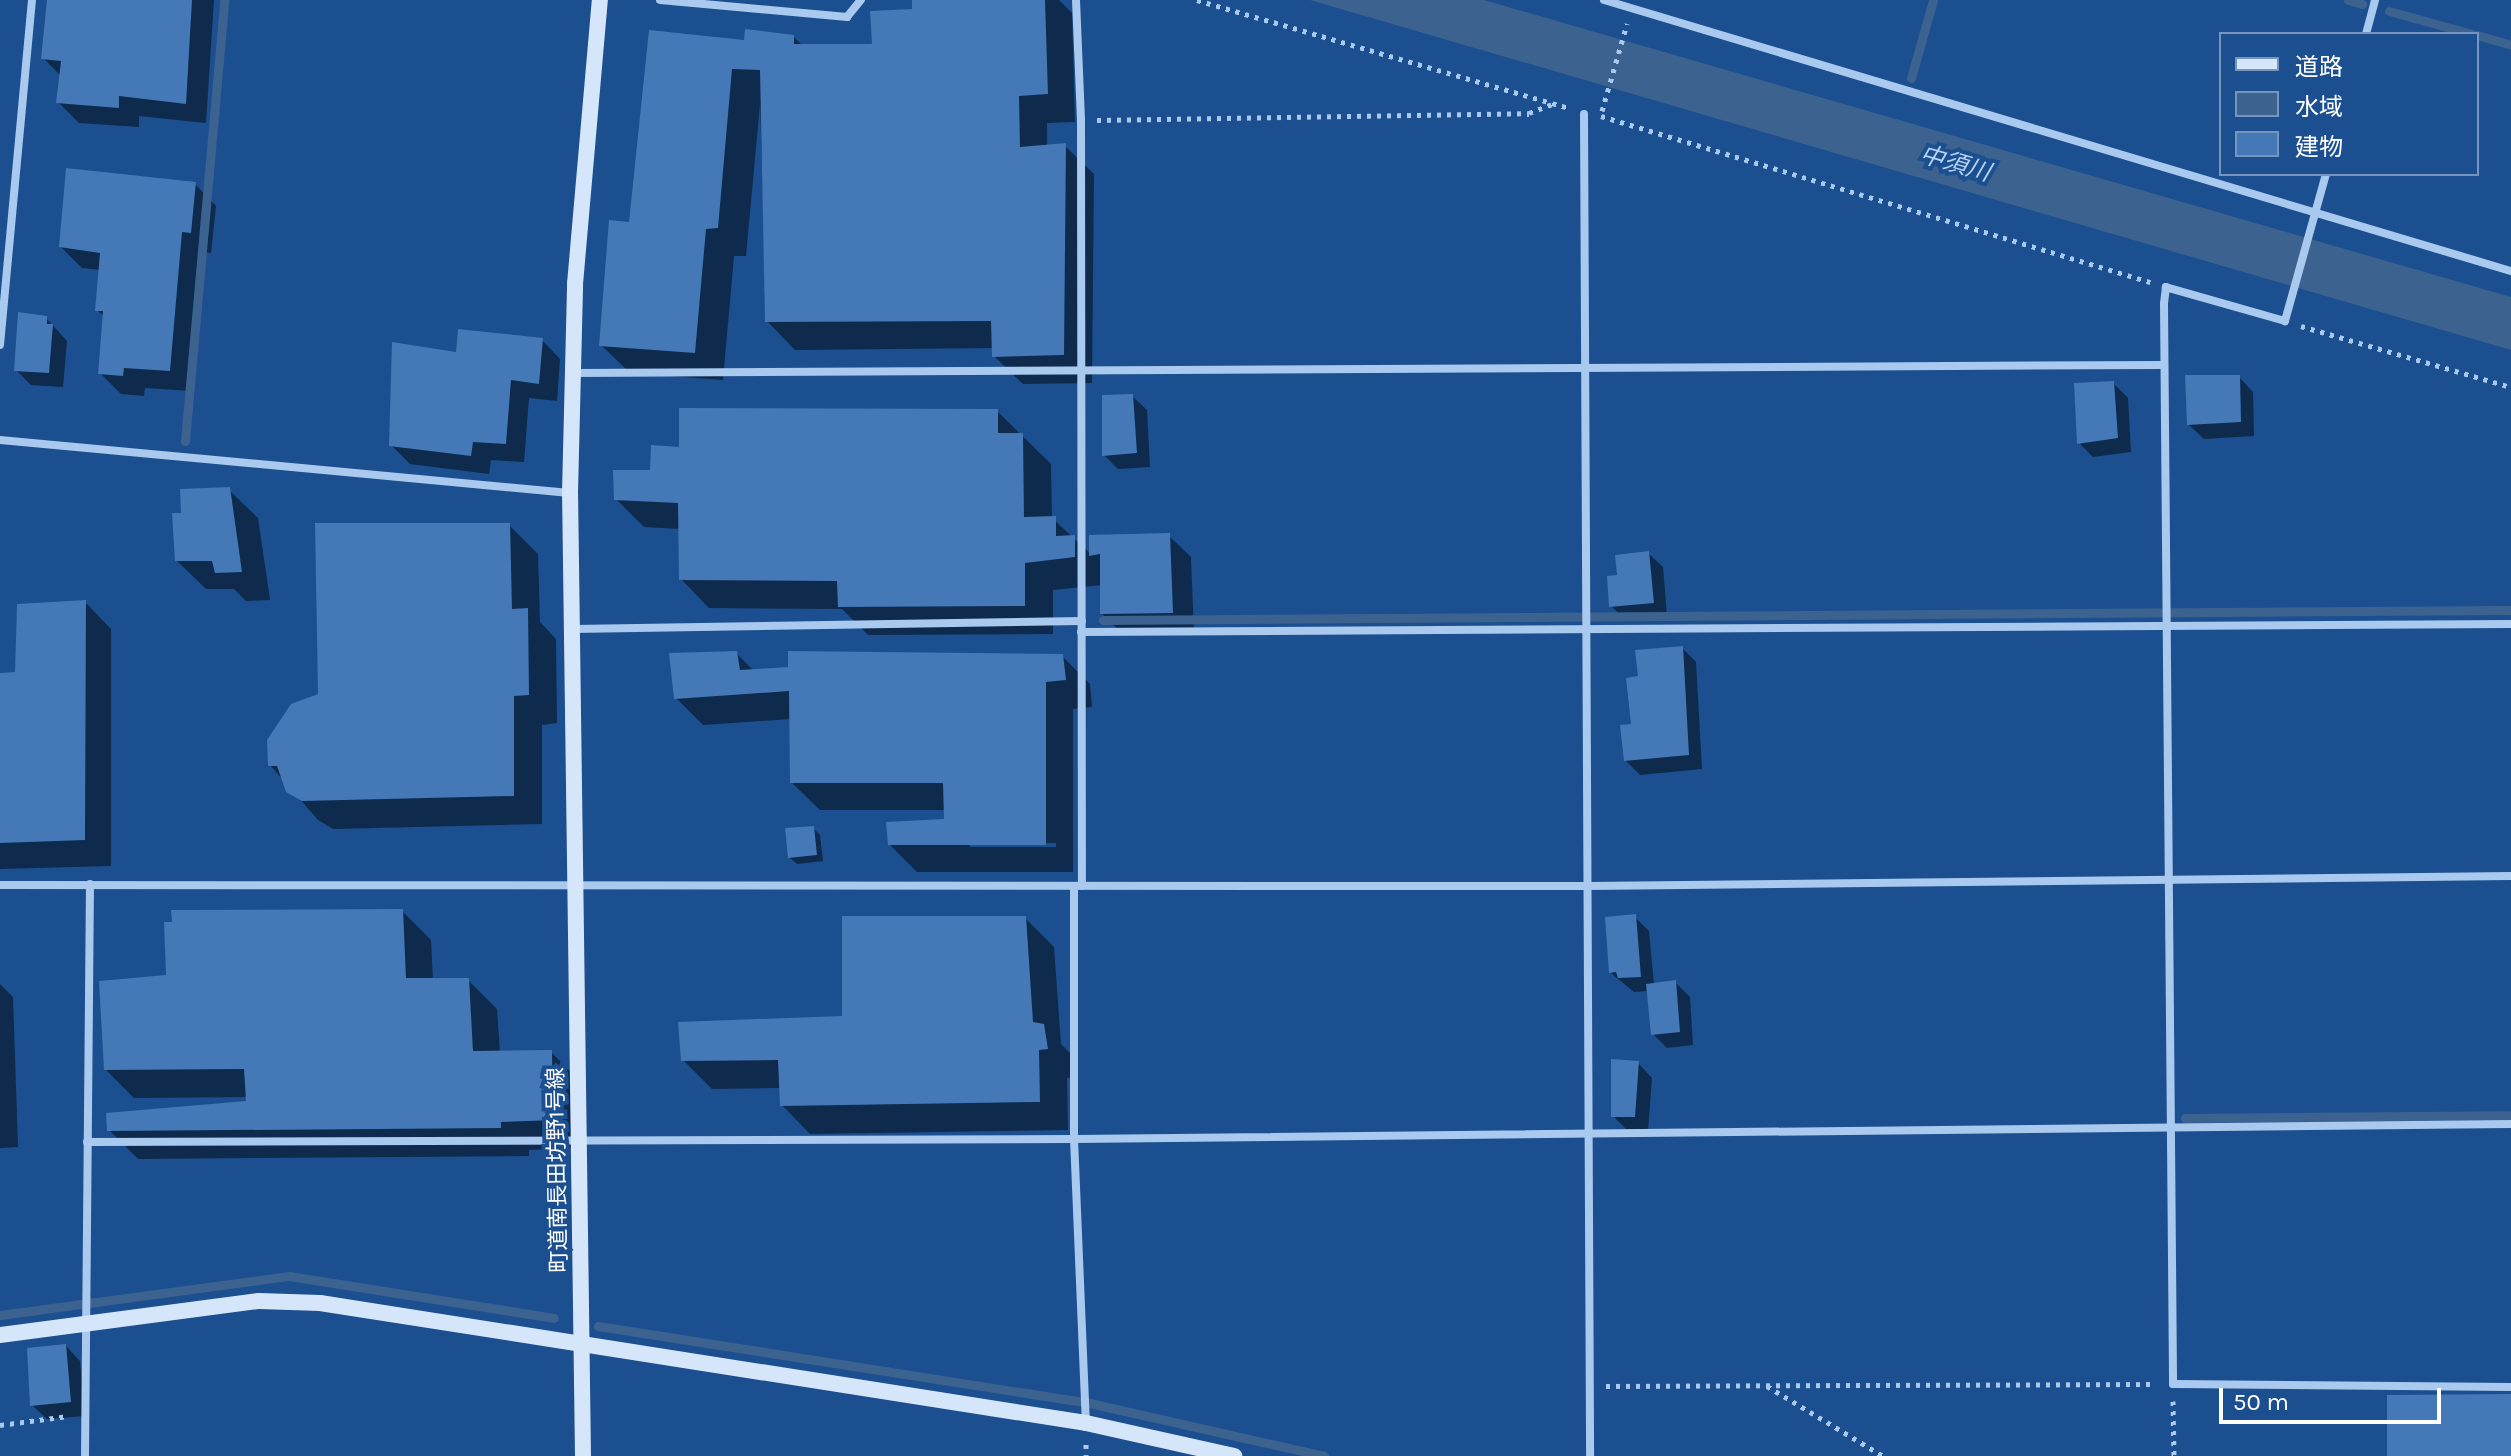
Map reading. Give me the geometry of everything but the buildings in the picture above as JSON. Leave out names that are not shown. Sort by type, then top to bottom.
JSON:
[{"type":"street","points":[[0,345],[32,0]]},
{"type":"street","name":"町道南長田坊野1号線","points":[[583,1456],[570,493],[575,284],[600,0]]},
{"type":"street","points":[[660,0],[847,17],[861,0]]},
{"type":"street","points":[[1076,0],[1081,120],[1082,621],[1074,1139],[1086,1423]]},
{"type":"street","points":[[1604,0],[1632,4],[2511,271]]},
{"type":"street","points":[[2367,32],[2375,0]]},
{"type":"street","points":[[1584,114],[1589,629],[1590,1456]]},
{"type":"street","points":[[2325,176],[2285,321],[2166,287],[2164,365],[2173,1384],[2511,1387]]},
{"type":"street","points":[[574,373],[2164,365]]},
{"type":"street","points":[[0,440],[570,493]]},
{"type":"street","points":[[573,629],[1082,621]]},
{"type":"street","points":[[1081,632],[2511,624]]},
{"type":"street","points":[[0,885],[1588,886],[2511,876]]},
{"type":"street","points":[[85,1456],[90,884]]},
{"type":"street","points":[[87,1142],[1074,1139],[2511,1124]]},
{"type":"street","points":[[0,1335],[84,1321],[259,1301],[320,1303],[1086,1423],[1234,1456]]},
{"type":"path","points":[[1197,0],[1584,114],[1601,116],[2166,287]]},
{"type":"path","points":[[1601,116],[1626,29]]},
{"type":"path","points":[[1081,120],[1529,113],[1554,104]]},
{"type":"path","points":[[2285,321],[2511,387]]},
{"type":"path","points":[[1591,1386],[2173,1384],[2174,1456]]},
{"type":"path","points":[[1766,1385],[1883,1456]]},
{"type":"path","points":[[0,1425],[85,1414]]},
{"type":"water","name":"中須川","points":[[1310,0],[1484,0],[2511,297],[2511,350]]},
{"type":"waterway","points":[[185,441],[224,0]]},
{"type":"waterway","points":[[1911,78],[1933,0]]},
{"type":"waterway","points":[[2348,0],[2362,4]]},
{"type":"waterway","points":[[2389,11],[2465,32]]},
{"type":"waterway","points":[[2479,36],[2511,45]]},
{"type":"waterway","points":[[1103,620],[2511,610]]},
{"type":"waterway","points":[[2185,1118],[2511,1115]]},
{"type":"waterway","points":[[0,1315],[289,1276],[554,1318]]},
{"type":"waterway","points":[[598,1326],[1085,1402],[1324,1456]]}]
